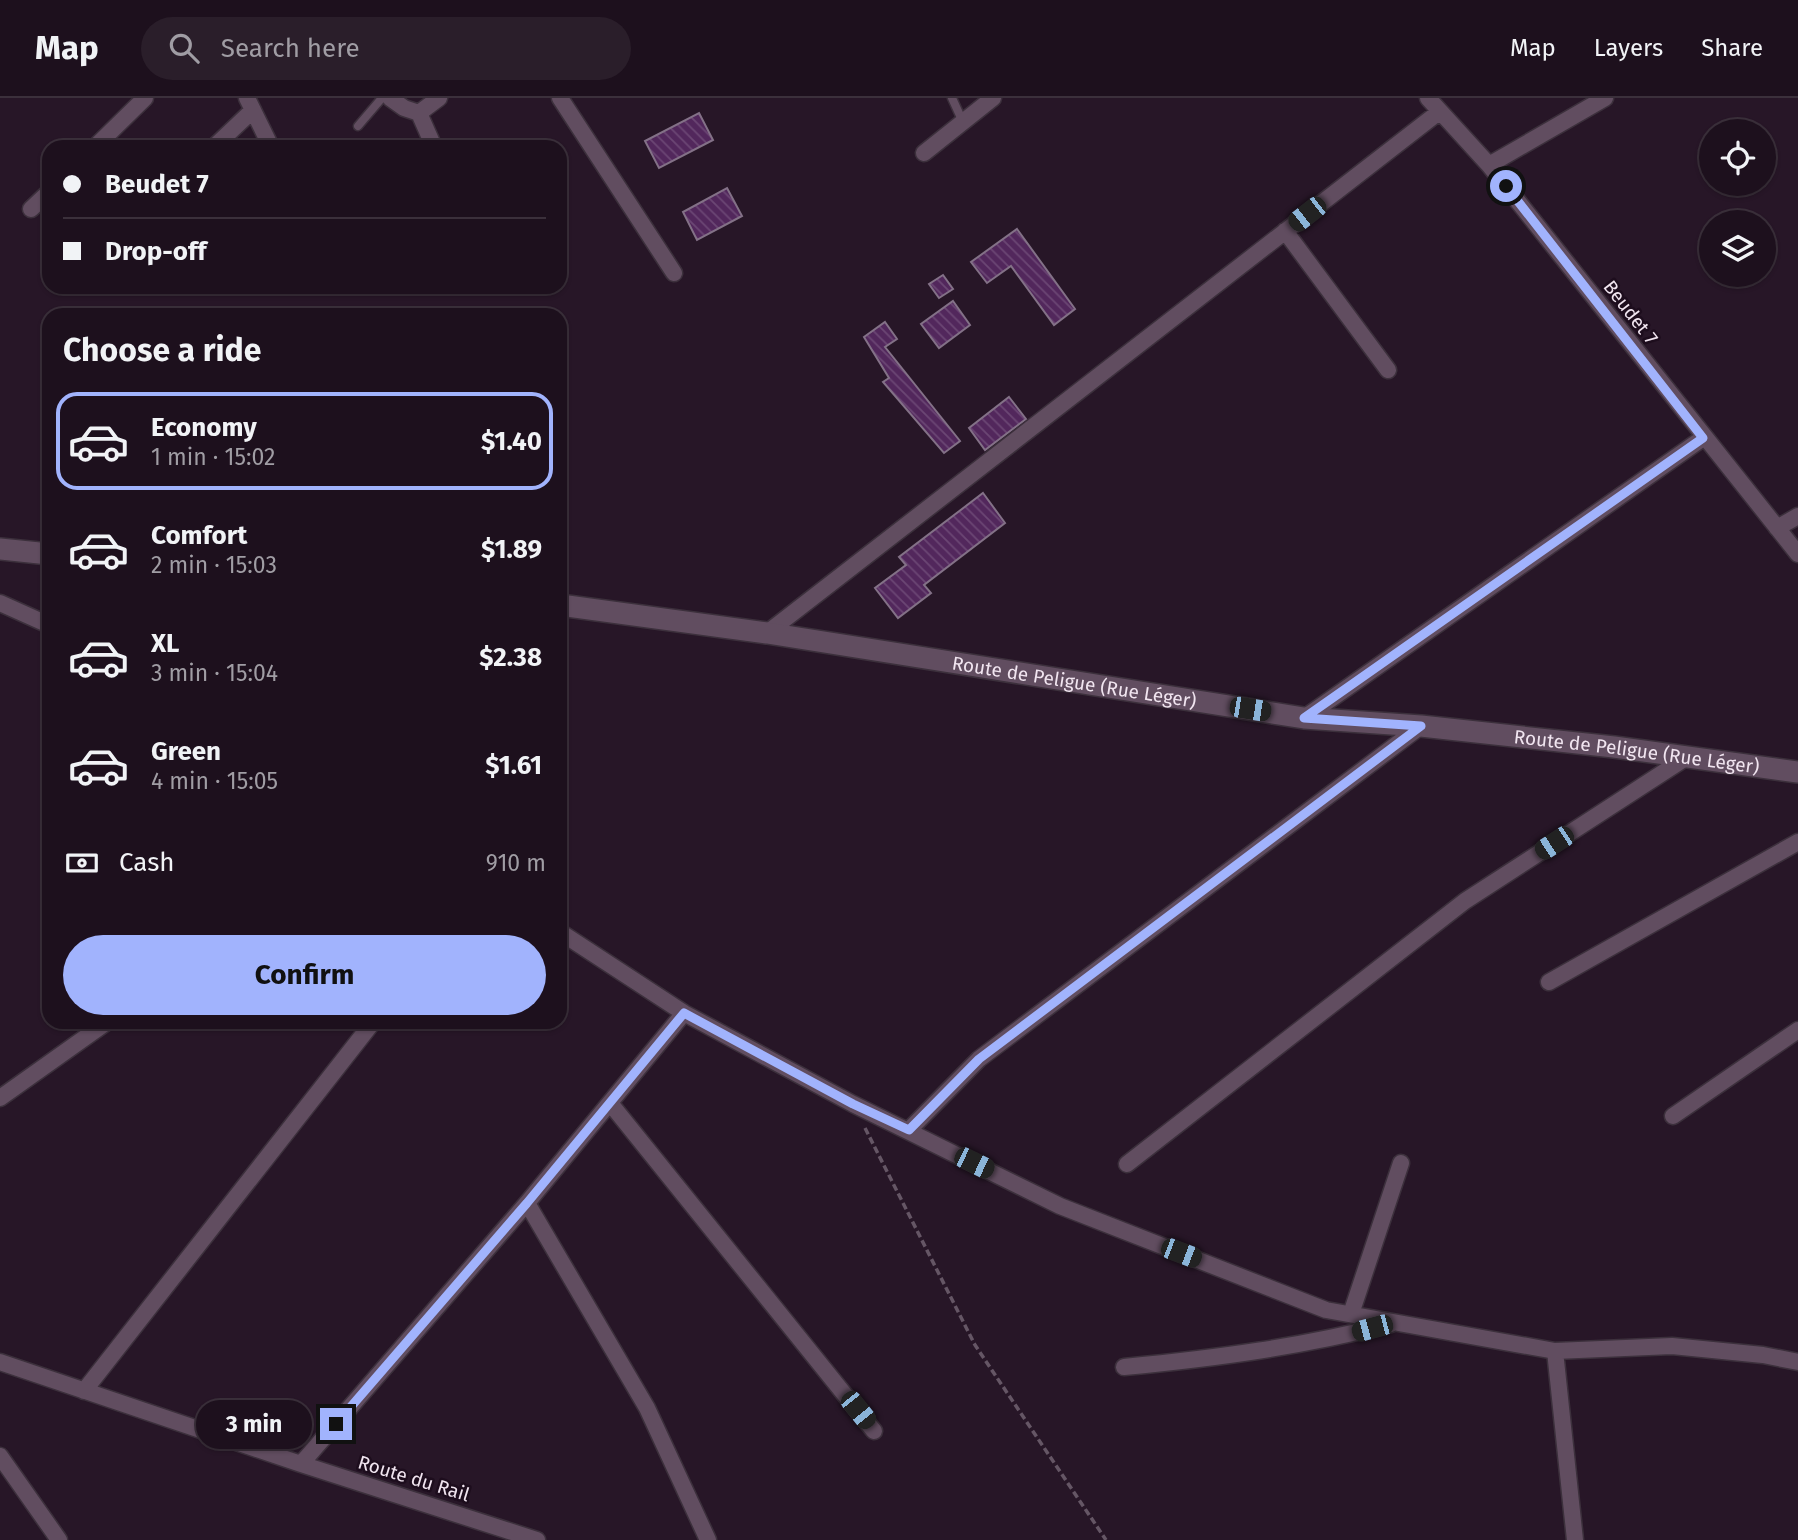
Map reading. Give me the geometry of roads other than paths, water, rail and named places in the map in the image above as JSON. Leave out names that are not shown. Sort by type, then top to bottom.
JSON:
[{"type":"street","points":[[102,140],[145,98]]},
{"type":"street","points":[[390,98],[404,108],[419,113],[431,140]]},
{"type":"street","points":[[419,113],[439,98]]},
{"type":"street","points":[[560,98],[674,273]]},
{"type":"street","points":[[924,153],[993,98]]},
{"type":"street","name":"Beudet 7","points":[[1428,98],[1489,166],[1798,554]]},
{"type":"street","points":[[1489,166],[1605,98]]},
{"type":"street","points":[[220,140],[250,104],[268,140]]},
{"type":"street","points":[[766,633],[1439,112]]},
{"type":"street","points":[[32,209],[42,199]]},
{"type":"street","points":[[1285,231],[1388,370]]},
{"type":"street","points":[[1304,718],[1703,438]]},
{"type":"street","points":[[1777,528],[1798,516]]},
{"type":"street","points":[[0,549],[42,553]]},
{"type":"street","points":[[0,603],[42,622]]},
{"type":"street","name":"Route de Peligue (Rue Léger)","points":[[567,606],[766,633],[1304,718],[1421,726],[1798,772]]},
{"type":"street","points":[[909,1130],[979,1059],[1421,726]]},
{"type":"street","points":[[1128,1164],[1465,901],[1687,757]]},
{"type":"street","points":[[1549,982],[1798,842]]},
{"type":"street","points":[[567,937],[684,1013],[853,1104],[1060,1206],[1325,1310],[1555,1352],[1672,1346],[1763,1355],[1798,1363]]},
{"type":"street","points":[[301,1464],[527,1203],[684,1013]]},
{"type":"street","points":[[0,1098],[97,1029]]},
{"type":"street","points":[[84,1391],[368,1029]]},
{"type":"street","points":[[1673,1116],[1798,1030]]},
{"type":"street","points":[[610,1103],[874,1431]]},
{"type":"street","points":[[1351,1314],[1401,1163]]},
{"type":"street","points":[[527,1203],[647,1408],[708,1540]]},
{"type":"street","points":[[1124,1367],[1247,1355],[1318,1342],[1398,1322]]},
{"type":"street","points":[[1555,1352],[1575,1540]]},
{"type":"street","name":"Route du Rail","points":[[0,1362],[301,1464],[537,1540]]},
{"type":"street","points":[[3,1467],[59,1540]]},
{"type":"lane","points":[[358,126],[383,98]]},
{"type":"lane","points":[[952,98],[963,122]]}]
